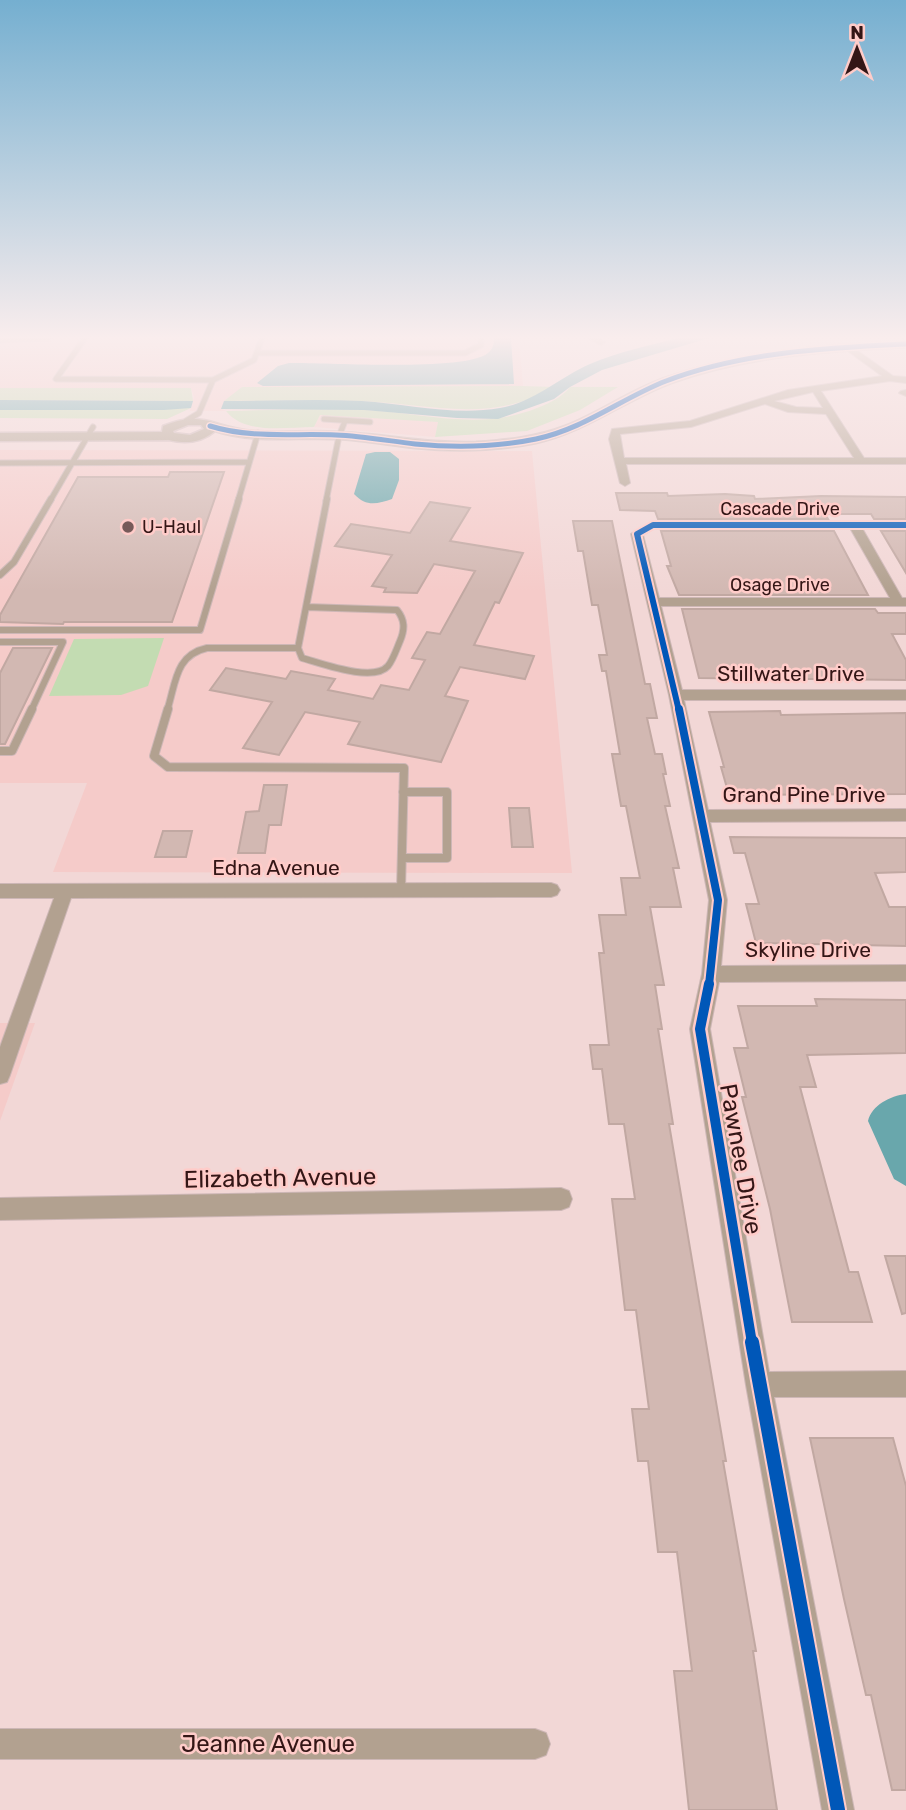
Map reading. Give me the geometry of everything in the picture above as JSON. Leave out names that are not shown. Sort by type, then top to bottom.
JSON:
[{"type":"street","points":[[0,437],[169,431],[184,422]]},
{"type":"street","points":[[195,422],[257,436],[339,436],[440,446],[490,445],[538,439],[584,422]]},
{"type":"street","points":[[625,483],[614,439],[616,431],[696,422]]},
{"type":"street","points":[[836,422],[861,461]]},
{"type":"street","points":[[169,431],[183,439],[204,424]]},
{"type":"street","points":[[0,427],[90,432]]},
{"type":"street","points":[[620,461],[906,461]]},
{"type":"street","name":"Cascade Drive","points":[[653,525],[906,525]]},
{"type":"street","name":"Pawnee Drive","points":[[653,525],[638,534],[676,695],[718,900],[711,974],[699,1029],[759,1385],[838,1810]]},
{"type":"street","points":[[854,525],[902,602]]},
{"type":"street","name":"Osage Drive","points":[[653,602],[902,602]]},
{"type":"street","name":"Stillwater Drive","points":[[676,695],[906,695]]},
{"type":"street","name":"Grand Pine Drive","points":[[702,816],[906,815]]},
{"type":"street","name":"Edna Avenue","points":[[0,891],[551,890]]},
{"type":"street","points":[[0,1074],[65,891]]},
{"type":"street","name":"Skyline Drive","points":[[711,974],[906,973]]},
{"type":"street","name":"Elizabeth Avenue","points":[[0,1209],[561,1199]]},
{"type":"street","points":[[759,1385],[906,1384]]},
{"type":"street","name":"Jeanne Avenue","points":[[0,1744],[535,1744]]},
{"type":"lane","points":[[306,607],[397,610],[405,621],[405,629],[388,666],[378,672],[361,673],[302,658],[298,648],[339,436],[344,422]]},
{"type":"lane","points":[[0,575],[14,562],[90,432]]},
{"type":"lane","points":[[0,751],[12,751],[63,642],[0,642],[3,630],[200,630],[257,436]]},
{"type":"lane","points":[[0,463],[249,463]]},
{"type":"lane","points":[[298,648],[207,648],[192,652],[183,659],[153,756],[168,767],[404,768],[401,890]]},
{"type":"lane","points":[[402,858],[447,858],[447,792],[403,792]]},
{"type":"shaded area","points":[[316,422],[438,422],[435,437],[314,427]]},
{"type":"shaded area","points":[[0,450],[532,451],[572,873],[53,872],[87,783],[0,783]]},
{"type":"shaded area","points":[[0,1023],[35,1023],[0,1121]]},
{"type":"green space","points":[[241,422],[316,422],[314,427],[266,428]]},
{"type":"green space","points":[[438,422],[549,422],[527,431],[435,437]]},
{"type":"green space","points":[[164,638],[148,686],[121,695],[49,696],[74,639]]},
{"type":"water","points":[[390,452],[399,459],[399,480],[392,499],[372,503],[363,501],[354,494],[366,454]]},
{"type":"water","points":[[906,1094],[906,1186],[894,1179],[868,1121],[873,1110],[882,1102]]},
{"type":"building","name":"U-Haul","points":[[170,472],[224,472],[172,622],[0,622],[0,615],[78,477],[168,477]]},
{"type":"building","points":[[616,493],[667,493],[668,496],[725,494],[754,496],[755,499],[821,496],[906,497],[906,519],[874,519],[871,514],[825,514],[828,519],[658,519],[655,511],[620,510]]},
{"type":"building","points":[[430,502],[470,508],[450,541],[523,553],[499,603],[495,602],[474,645],[534,656],[525,679],[460,667],[445,696],[468,701],[441,762],[348,744],[360,722],[305,712],[279,755],[243,748],[272,702],[210,690],[226,668],[286,679],[291,671],[335,679],[328,690],[373,699],[381,685],[409,690],[425,660],[412,658],[427,632],[440,634],[475,571],[434,564],[417,593],[384,592],[386,588],[372,586],[392,555],[335,546],[351,524],[410,533]]},
{"type":"building","points":[[573,521],[612,521],[645,684],[650,684],[657,718],[647,718],[655,754],[662,754],[666,774],[663,774],[670,806],[665,806],[679,868],[673,868],[681,907],[650,907],[664,985],[655,985],[662,1029],[658,1029],[673,1124],[669,1124],[756,1651],[753,1651],[777,1810],[689,1810],[674,1671],[692,1671],[677,1552],[658,1552],[648,1461],[638,1461],[632,1409],[649,1409],[636,1310],[625,1310],[612,1199],[635,1199],[624,1124],[609,1124],[602,1069],[593,1069],[590,1045],[609,1045],[599,953],[604,953],[599,915],[626,915],[621,878],[640,878],[626,806],[621,806],[612,754],[620,754],[606,671],[602,671],[599,655],[607,655],[598,605],[592,605],[583,551],[578,551]]},
{"type":"building","points":[[661,531],[834,531],[868,595],[679,595],[667,566],[671,566]]},
{"type":"building","points":[[881,531],[906,531],[906,573]]},
{"type":"building","points":[[682,609],[875,609],[878,613],[906,613],[906,634],[892,634],[906,660],[906,680],[699,678]]},
{"type":"building","points":[[13,648],[52,648],[5,744],[0,744],[0,673]]},
{"type":"building","points":[[780,711],[781,715],[906,713],[906,794],[729,795],[709,712]]},
{"type":"building","points":[[264,785],[287,785],[281,825],[269,825],[265,853],[238,853],[246,812],[259,811]]},
{"type":"building","points":[[509,808],[529,808],[533,847],[512,847]]},
{"type":"building","points":[[163,831],[192,831],[186,857],[155,857]]},
{"type":"building","points":[[730,837],[906,838],[906,872],[875,873],[889,907],[906,907],[906,946],[756,943],[746,904],[759,904],[745,853],[734,853]]},
{"type":"building","points":[[815,999],[906,1000],[906,1053],[807,1055],[816,1087],[800,1087],[849,1272],[858,1272],[872,1322],[792,1322],[770,1209],[742,1097],[746,1097],[734,1048],[748,1048],[738,1006],[817,1006]]},
{"type":"building","points":[[885,1256],[906,1256],[906,1313],[902,1314]]},
{"type":"building","points":[[810,1438],[893,1438],[906,1486],[906,1790],[892,1790],[871,1695],[866,1695]]},
{"type":"cycle path","points":[[210,426],[255,435],[336,435],[428,445],[465,446],[536,439],[583,422]]},
{"type":"cycle path","points":[[838,1810],[759,1385],[700,1029],[711,974],[718,900],[676,695],[637,534],[653,525],[906,525]]},
{"type":"place","name":"U-Haul","points":[[128,527]]}]
